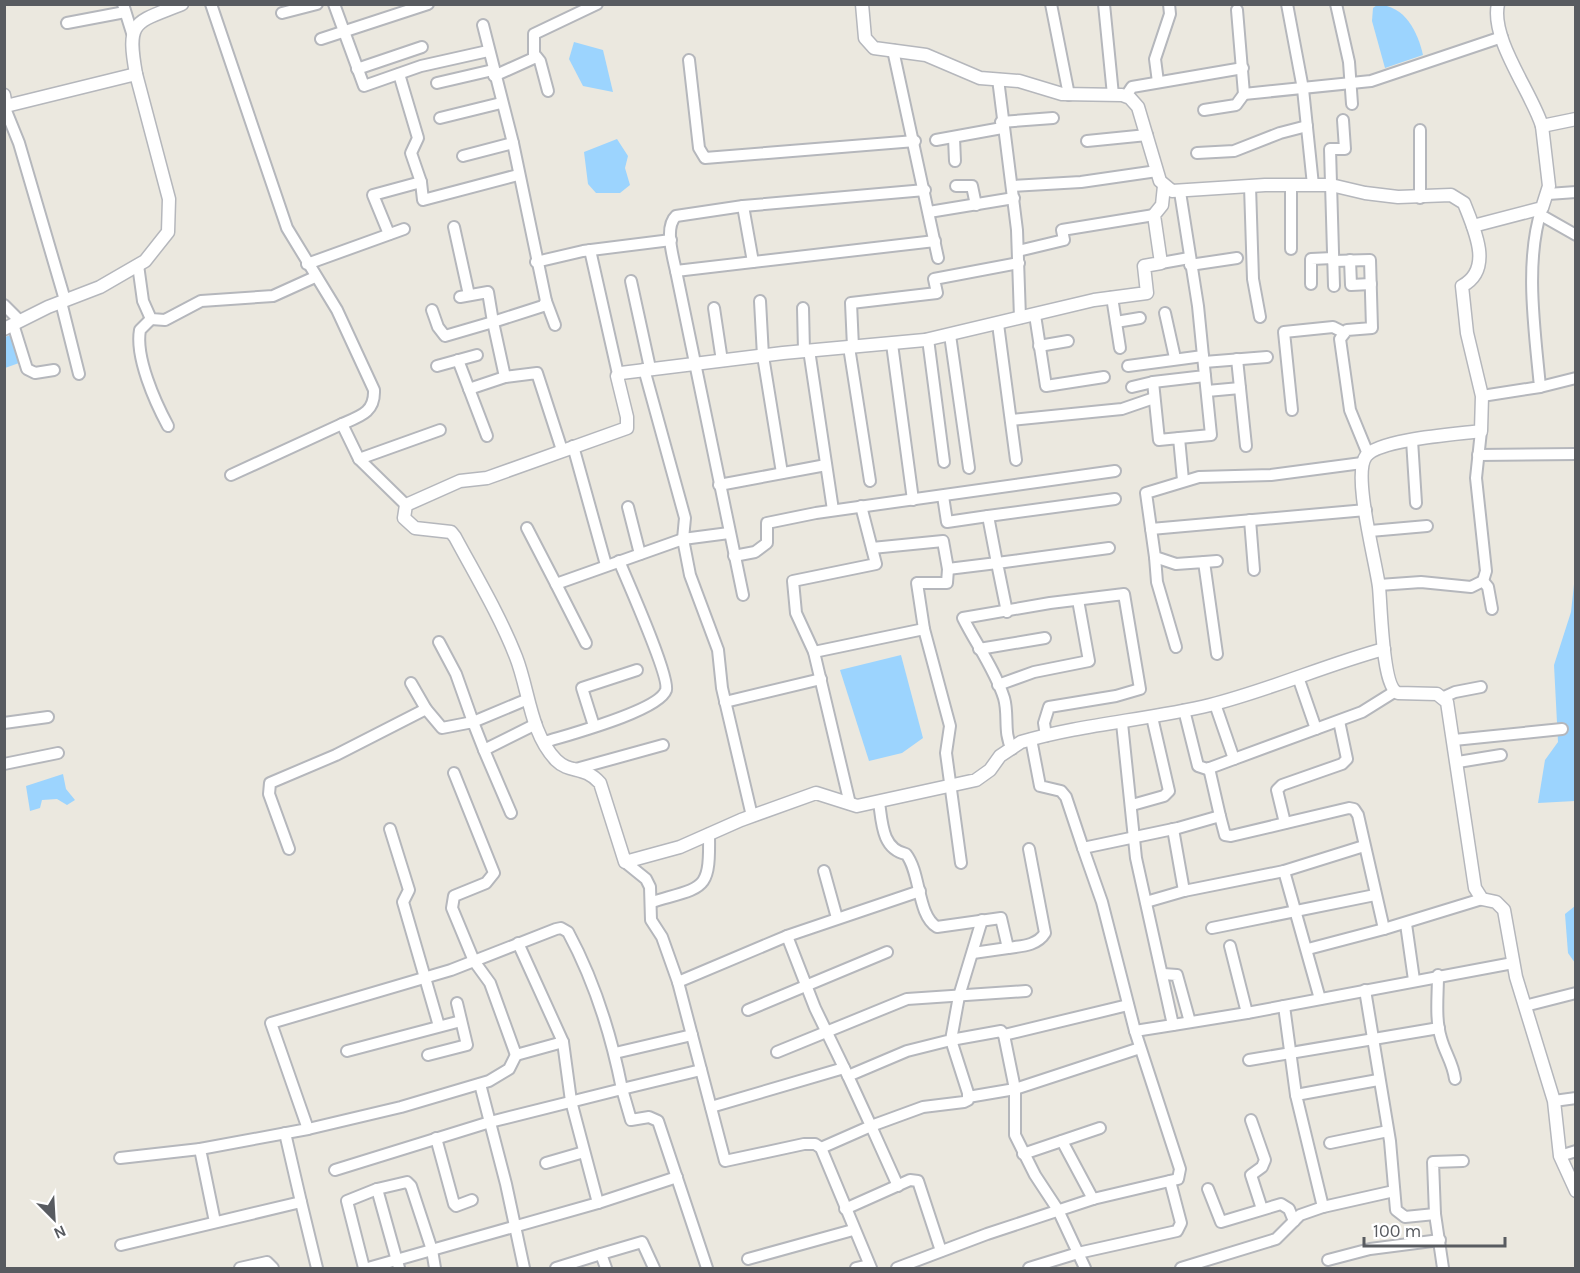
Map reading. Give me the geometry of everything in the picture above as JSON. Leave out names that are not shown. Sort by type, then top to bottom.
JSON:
[{"type":"street","points":[[132,33],[145,19],[182,4]]},
{"type":"street","points":[[211,4],[287,228],[337,310],[374,390],[374,401],[370,410],[231,475]]},
{"type":"street","points":[[282,13],[316,4]]},
{"type":"street","points":[[334,4],[364,86],[420,66],[488,51]]},
{"type":"street","points":[[321,39],[395,9],[428,4]]},
{"type":"street","points":[[548,91],[540,61],[536,56],[532,38],[534,34],[597,4]]},
{"type":"street","points":[[862,4],[862,20],[867,43],[874,48],[926,55],[980,78],[1030,83],[1069,95],[1126,96],[1138,107],[1157,171],[1164,186],[1162,206],[1154,215],[1062,230],[1064,240],[1018,251]]},
{"type":"street","points":[[1051,4],[1069,95]]},
{"type":"street","points":[[1104,4],[1113,95]]},
{"type":"street","points":[[1158,82],[1155,59],[1170,14],[1169,4]]},
{"type":"street","points":[[1287,4],[1303,89],[1313,185]]},
{"type":"street","points":[[1336,4],[1351,85],[1352,104]]},
{"type":"street","points":[[1498,4],[1496,14],[1502,38],[1536,107],[1542,126],[1548,194],[1540,211],[1532,299],[1540,387]]},
{"type":"street","points":[[13,324],[100,287],[138,266],[145,261],[168,232],[169,199],[136,74],[130,43],[132,33],[124,8],[67,22]]},
{"type":"street","points":[[1204,110],[1236,105],[1244,94],[1237,10]]},
{"type":"street","points":[[483,25],[493,73],[513,143],[536,262],[555,325]]},
{"type":"street","points":[[1244,94],[1351,85],[1412,69],[1502,38]]},
{"type":"street","points":[[357,69],[422,47]]},
{"type":"street","points":[[893,50],[915,141],[938,258]]},
{"type":"street","points":[[437,83],[493,73],[536,56]]},
{"type":"street","points":[[689,60],[699,148],[705,158],[915,141]]},
{"type":"street","points":[[1126,96],[1132,87],[1243,68]]},
{"type":"street","points":[[65,300],[40,210],[5,102],[136,74]]},
{"type":"street","points":[[399,74],[418,138],[411,153],[421,182],[423,200],[518,175]]},
{"type":"street","points":[[998,79],[1002,125],[1014,198],[1020,318]]},
{"type":"street","points":[[440,118],[501,103]]},
{"type":"street","points":[[936,140],[954,138],[1002,125],[1053,118]]},
{"type":"street","points":[[1542,126],[1575,119]]},
{"type":"street","points":[[1334,286],[1330,149],[1345,149],[1343,120]]},
{"type":"street","points":[[1197,153],[1234,151],[1280,133],[1307,126]]},
{"type":"street","points":[[1420,130],[1420,198]]},
{"type":"street","points":[[1087,141],[1147,135]]},
{"type":"street","points":[[954,138],[956,161]]},
{"type":"street","points":[[463,156],[513,143]]},
{"type":"street","points":[[1012,186],[1081,182],[1157,171]]},
{"type":"street","points":[[389,234],[372,195],[421,182]]},
{"type":"street","points":[[1291,185],[1291,249]]},
{"type":"street","points":[[1164,186],[1180,192],[1250,186],[1331,185],[1370,194],[1420,198],[1452,195],[1464,203],[1473,226],[1480,262],[1476,274],[1462,286],[1467,333],[1482,396],[1476,478],[1486,571],[1483,581],[1471,587],[1421,582],[1379,585]]},
{"type":"street","points":[[956,186],[972,186],[976,204]]},
{"type":"street","points":[[1250,186],[1253,279],[1260,317]]},
{"type":"street","points":[[743,595],[719,485],[697,363],[676,271],[671,240],[672,220],[676,216],[743,206],[925,190]]},
{"type":"street","points":[[1153,382],[1159,441],[1211,435],[1180,192]]},
{"type":"street","points":[[1548,194],[1575,192]]},
{"type":"street","points":[[929,212],[1014,198]]},
{"type":"street","points":[[743,206],[753,262]]},
{"type":"street","points":[[1473,226],[1540,211],[1575,235]]},
{"type":"street","points":[[1154,215],[1161,263]]},
{"type":"street","points":[[454,228],[464,296],[488,292],[505,377]]},
{"type":"street","points":[[307,264],[404,230]]},
{"type":"street","points":[[536,262],[590,250],[671,240]]},
{"type":"street","points":[[676,271],[935,241]]},
{"type":"street","points":[[406,505],[460,481],[487,478],[627,428],[627,417],[590,250]]},
{"type":"street","points":[[618,374],[806,351],[892,344],[950,335],[1112,297],[1147,292],[1144,266],[1237,258]]},
{"type":"street","points":[[1292,410],[1284,332],[1333,327],[1343,332],[1372,328],[1370,260],[1311,259],[1311,284]]},
{"type":"street","points":[[1350,260],[1350,285],[1371,284]]},
{"type":"street","points":[[870,481],[851,347],[851,303],[937,293],[934,279],[1019,262]]},
{"type":"street","points":[[138,266],[143,301],[151,319]]},
{"type":"street","points":[[168,426],[145,371],[140,330],[151,319],[165,320],[201,301],[273,296],[315,277]]},
{"type":"street","points":[[631,281],[647,369],[685,518],[683,539],[690,575],[718,650],[725,702],[752,816]]},
{"type":"street","points":[[1112,297],[1120,348]]},
{"type":"street","points":[[65,300],[61,302],[79,374]]},
{"type":"street","points":[[432,310],[438,327],[445,336],[543,306],[546,301]]},
{"type":"street","points":[[760,301],[763,356],[782,473]]},
{"type":"street","points":[[4,305],[13,324],[27,369],[35,373],[54,370]]},
{"type":"street","points":[[714,308],[722,361]]},
{"type":"street","points":[[803,308],[806,351],[833,510]]},
{"type":"street","points":[[1166,313],[1175,358]]},
{"type":"street","points":[[1035,315],[1046,386],[1104,377]]},
{"type":"street","points":[[1116,322],[1140,318]]},
{"type":"street","points":[[998,324],[1016,460]]},
{"type":"street","points":[[1343,332],[1340,339],[1350,410],[1365,459],[1366,510],[1379,585],[1384,649],[1394,692]]},
{"type":"street","points":[[950,335],[969,468]]},
{"type":"street","points":[[928,339],[944,462]]},
{"type":"street","points":[[1039,346],[1068,341]]},
{"type":"street","points":[[892,344],[913,500]]},
{"type":"street","points":[[437,366],[477,355]]},
{"type":"street","points":[[1128,366],[1175,358],[1267,357]]},
{"type":"street","points":[[1237,359],[1246,446]]},
{"type":"street","points":[[458,360],[487,436]]},
{"type":"street","points":[[469,389],[505,377],[537,374],[567,448],[606,565]]},
{"type":"street","points":[[1132,387],[1153,382],[1205,376]]},
{"type":"street","points":[[1482,396],[1540,387],[1575,378]]},
{"type":"street","points":[[1207,391],[1240,388]]},
{"type":"street","points":[[1011,420],[1122,409],[1154,398]]},
{"type":"street","points":[[342,424],[359,459],[406,505]]},
{"type":"street","points":[[359,459],[440,430]]},
{"type":"street","points":[[1176,647],[1155,574],[1155,557],[1146,492],[1183,480],[1214,475],[1271,475],[1365,459],[1380,447],[1412,440],[1481,431]]},
{"type":"street","points":[[1179,438],[1183,480]]},
{"type":"street","points":[[1412,440],[1416,503]]},
{"type":"street","points":[[1478,455],[1575,454]]},
{"type":"street","points":[[719,485],[826,465]]},
{"type":"street","points":[[734,556],[754,552],[767,543],[767,522],[833,510],[1115,471]]},
{"type":"street","points":[[943,496],[947,522],[1115,500]]},
{"type":"street","points":[[406,505],[404,518],[415,528],[451,532],[455,537],[516,657],[536,724],[556,760],[567,767],[591,773],[600,783],[625,862],[646,879],[652,902],[651,920],[662,937],[678,982],[725,1161],[804,1144],[815,1144],[821,1148],[870,1267],[856,1269]]},
{"type":"street","points":[[628,507],[640,554]]},
{"type":"street","points":[[850,804],[814,652],[796,613],[793,582],[876,564],[861,507]]},
{"type":"street","points":[[1151,529],[1366,510]]},
{"type":"street","points":[[988,516],[1007,612]]},
{"type":"street","points":[[1250,520],[1254,570]]},
{"type":"street","points":[[1370,531],[1427,525]]},
{"type":"street","points":[[527,528],[586,643]]},
{"type":"street","points":[[556,584],[683,539],[729,533]]},
{"type":"street","points":[[872,548],[943,541],[948,569],[947,583],[916,583],[924,629],[950,726],[945,753],[961,863]]},
{"type":"street","points":[[948,569],[1109,548]]},
{"type":"street","points":[[1155,557],[1176,564],[1217,561]]},
{"type":"street","points":[[545,742],[642,710],[661,697],[666,690],[666,682],[656,652],[620,561]]},
{"type":"street","points":[[1204,562],[1217,654]]},
{"type":"street","points":[[1483,581],[1488,587],[1492,609]]},
{"type":"street","points":[[1012,748],[1007,738],[1006,708],[998,685],[963,618],[1124,594],[1140,689],[1116,696],[1050,707],[1044,723],[1046,736]]},
{"type":"street","points":[[998,685],[1034,672],[1089,662],[1078,600]]},
{"type":"street","points":[[814,652],[924,629]]},
{"type":"street","points":[[979,649],[1045,638]]},
{"type":"street","points":[[439,642],[456,674],[484,750],[511,813]]},
{"type":"street","points":[[625,862],[680,847],[752,816],[816,793],[850,804],[879,802],[976,780],[1012,748],[1031,739],[1215,704],[1338,662],[1384,649]]},
{"type":"street","points":[[594,726],[582,688],[637,670]]},
{"type":"street","points":[[1298,677],[1316,729]]},
{"type":"street","points":[[725,702],[821,679]]},
{"type":"street","points":[[411,684],[426,709],[442,728],[473,722],[528,699]]},
{"type":"street","points":[[1444,697],[1455,692],[1481,687]]},
{"type":"street","points":[[1184,710],[1198,766],[1202,769],[1362,712],[1394,692],[1437,694],[1444,697],[1449,710],[1458,762],[1475,888],[1482,899]]},
{"type":"street","points":[[1215,704],[1234,759]]},
{"type":"street","points":[[289,849],[269,794],[268,787],[273,780],[336,755],[426,709]]},
{"type":"street","points":[[4,723],[48,717]]},
{"type":"street","points":[[1132,805],[1164,796],[1169,790],[1152,717]]},
{"type":"street","points":[[1285,823],[1277,790],[1282,785],[1342,764],[1347,759],[1339,721]]},
{"type":"street","points":[[1122,723],[1134,837],[1173,1025]]},
{"type":"street","points":[[484,750],[536,724]]},
{"type":"street","points":[[1454,740],[1562,729]]},
{"type":"street","points":[[897,1269],[1058,1210],[1093,1199],[1178,1179],[1180,1169],[1135,1031],[1102,902],[1065,797],[1061,791],[1040,786],[1031,739]]},
{"type":"street","points":[[576,769],[663,745]]},
{"type":"street","points":[[4,764],[58,753]]},
{"type":"street","points":[[1458,762],[1501,755]]},
{"type":"street","points":[[1209,768],[1225,835],[1349,808],[1358,815],[1384,929]]},
{"type":"street","points":[[120,1158],[200,1149],[308,1129],[480,1084],[509,1069],[516,1055],[490,983],[474,961],[452,908],[452,900],[463,892],[486,883],[494,873],[454,773]]},
{"type":"street","points":[[879,802],[889,845],[896,852],[906,854],[912,862],[928,918],[937,927],[1001,918],[1008,948]]},
{"type":"street","points":[[1083,848],[1173,829],[1220,816]]},
{"type":"street","points":[[390,829],[409,890],[403,902],[439,1026]]},
{"type":"street","points":[[1173,829],[1184,891]]},
{"type":"street","points":[[652,902],[689,890],[707,878],[709,834]]},
{"type":"street","points":[[1146,902],[1184,891],[1284,871],[1364,846]]},
{"type":"street","points":[[973,953],[1032,944],[1041,939],[1045,933],[1029,849]]},
{"type":"street","points":[[824,871],[837,918]]},
{"type":"street","points":[[1284,871],[1298,912],[1320,999]]},
{"type":"street","points":[[678,982],[787,936],[920,891]]},
{"type":"street","points":[[1212,928],[1375,895]]},
{"type":"street","points":[[1308,949],[1406,924],[1442,909],[1482,899],[1496,902],[1504,910],[1513,963],[1554,1101],[1560,1156],[1575,1191]]},
{"type":"street","points":[[968,1097],[951,1040],[959,996],[982,920]]},
{"type":"street","points":[[1406,924],[1414,980]]},
{"type":"street","points":[[308,1129],[271,1023],[426,977],[561,928],[568,932],[594,987],[615,1053],[631,1120],[655,1118],[658,1122],[707,1269]]},
{"type":"street","points":[[787,936],[826,1031],[898,1186]]},
{"type":"street","points":[[518,943],[563,1042],[571,1101],[598,1203]]},
{"type":"street","points":[[1230,946],[1247,1013]]},
{"type":"street","points":[[748,1010],[887,952]]},
{"type":"street","points":[[1135,1031],[1247,1013],[1438,975],[1513,963]]},
{"type":"street","points":[[1163,974],[1177,975],[1190,1022]]},
{"type":"street","points":[[1438,975],[1439,1028],[1441,1040],[1451,1059],[1455,1079]]},
{"type":"street","points":[[1365,990],[1388,1131],[1396,1210],[1405,1217],[1436,1214]]},
{"type":"street","points":[[777,1052],[907,999],[1026,991]]},
{"type":"street","points":[[1526,1006],[1575,993]]},
{"type":"street","points":[[428,1055],[466,1046],[457,1003]]},
{"type":"street","points":[[711,1107],[846,1072],[907,1051],[951,1040],[995,1031],[1004,1035],[1128,1005]]},
{"type":"street","points":[[1284,1006],[1296,1095],[1323,1206]]},
{"type":"street","points":[[347,1051],[461,1021]]},
{"type":"street","points":[[1249,1060],[1439,1028]]},
{"type":"street","points":[[615,1053],[692,1035]]},
{"type":"street","points":[[1004,1035],[1015,1089],[1015,1135],[1023,1154],[1058,1210],[1086,1269]]},
{"type":"street","points":[[516,1055],[563,1042]]},
{"type":"street","points":[[821,1148],[910,1111],[956,1104],[964,1102],[968,1097],[1015,1089],[1140,1048]]},
{"type":"street","points":[[335,1170],[490,1122],[701,1071]]},
{"type":"street","points":[[1296,1095],[1378,1080]]},
{"type":"street","points":[[480,1084],[516,1227],[524,1269]]},
{"type":"street","points":[[1554,1101],[1575,1098]]},
{"type":"street","points":[[1251,1120],[1265,1160],[1262,1167],[1251,1175],[1262,1209]]},
{"type":"street","points":[[1023,1154],[1100,1128]]},
{"type":"street","points":[[1330,1143],[1388,1131]]},
{"type":"street","points":[[285,1133],[317,1269]]},
{"type":"street","points":[[436,1138],[453,1204],[472,1200]]},
{"type":"street","points":[[1062,1141],[1093,1199]]},
{"type":"street","points":[[200,1149],[215,1222]]},
{"type":"street","points":[[1560,1156],[1575,1151]]},
{"type":"street","points":[[546,1162],[584,1152]]},
{"type":"street","points":[[1443,1269],[1436,1214],[1433,1162],[1463,1161]]},
{"type":"street","points":[[435,1269],[432,1250],[410,1183],[377,1189],[347,1201],[366,1269],[398,1264],[432,1250],[598,1203],[677,1177]]},
{"type":"street","points":[[845,1209],[910,1180],[918,1181],[941,1251]]},
{"type":"street","points":[[1029,1269],[1078,1253],[1177,1231],[1181,1223],[1170,1181]]},
{"type":"street","points":[[377,1189],[398,1264]]},
{"type":"street","points":[[1208,1189],[1221,1222],[1262,1209],[1285,1205],[1294,1221]]},
{"type":"street","points":[[1181,1269],[1276,1239],[1284,1234],[1294,1221],[1323,1206],[1394,1191]]},
{"type":"street","points":[[121,1245],[301,1202]]},
{"type":"street","points":[[748,1259],[854,1230]]},
{"type":"street","points":[[1328,1260],[1370,1249],[1440,1240]]},
{"type":"street","points":[[556,1269],[642,1242],[646,1245],[654,1269]]},
{"type":"street","points":[[601,1254],[606,1269]]},
{"type":"street","points":[[240,1269],[267,1262],[273,1269]]},
{"type":"water","points":[[1377,5],[1387,6],[1402,14],[1418,37],[1423,55],[1385,68],[1372,21],[1373,8]]},
{"type":"water","points":[[574,42],[603,50],[613,92],[583,86],[569,59]]},
{"type":"water","points":[[617,139],[628,156],[625,168],[630,185],[620,193],[596,193],[588,184],[584,152]]},
{"type":"water","points":[[10,335],[19,363],[5,368],[5,337]]},
{"type":"water","points":[[1575,575],[1575,801],[1538,803],[1545,760],[1558,742],[1554,665],[1571,612]]},
{"type":"water","points":[[901,655],[923,738],[902,753],[869,761],[840,670]]},
{"type":"water","points":[[63,774],[66,789],[75,800],[67,805],[57,799],[42,800],[40,808],[30,811],[26,786]]},
{"type":"water","points":[[1575,906],[1576,963],[1568,953],[1565,914]]}]
